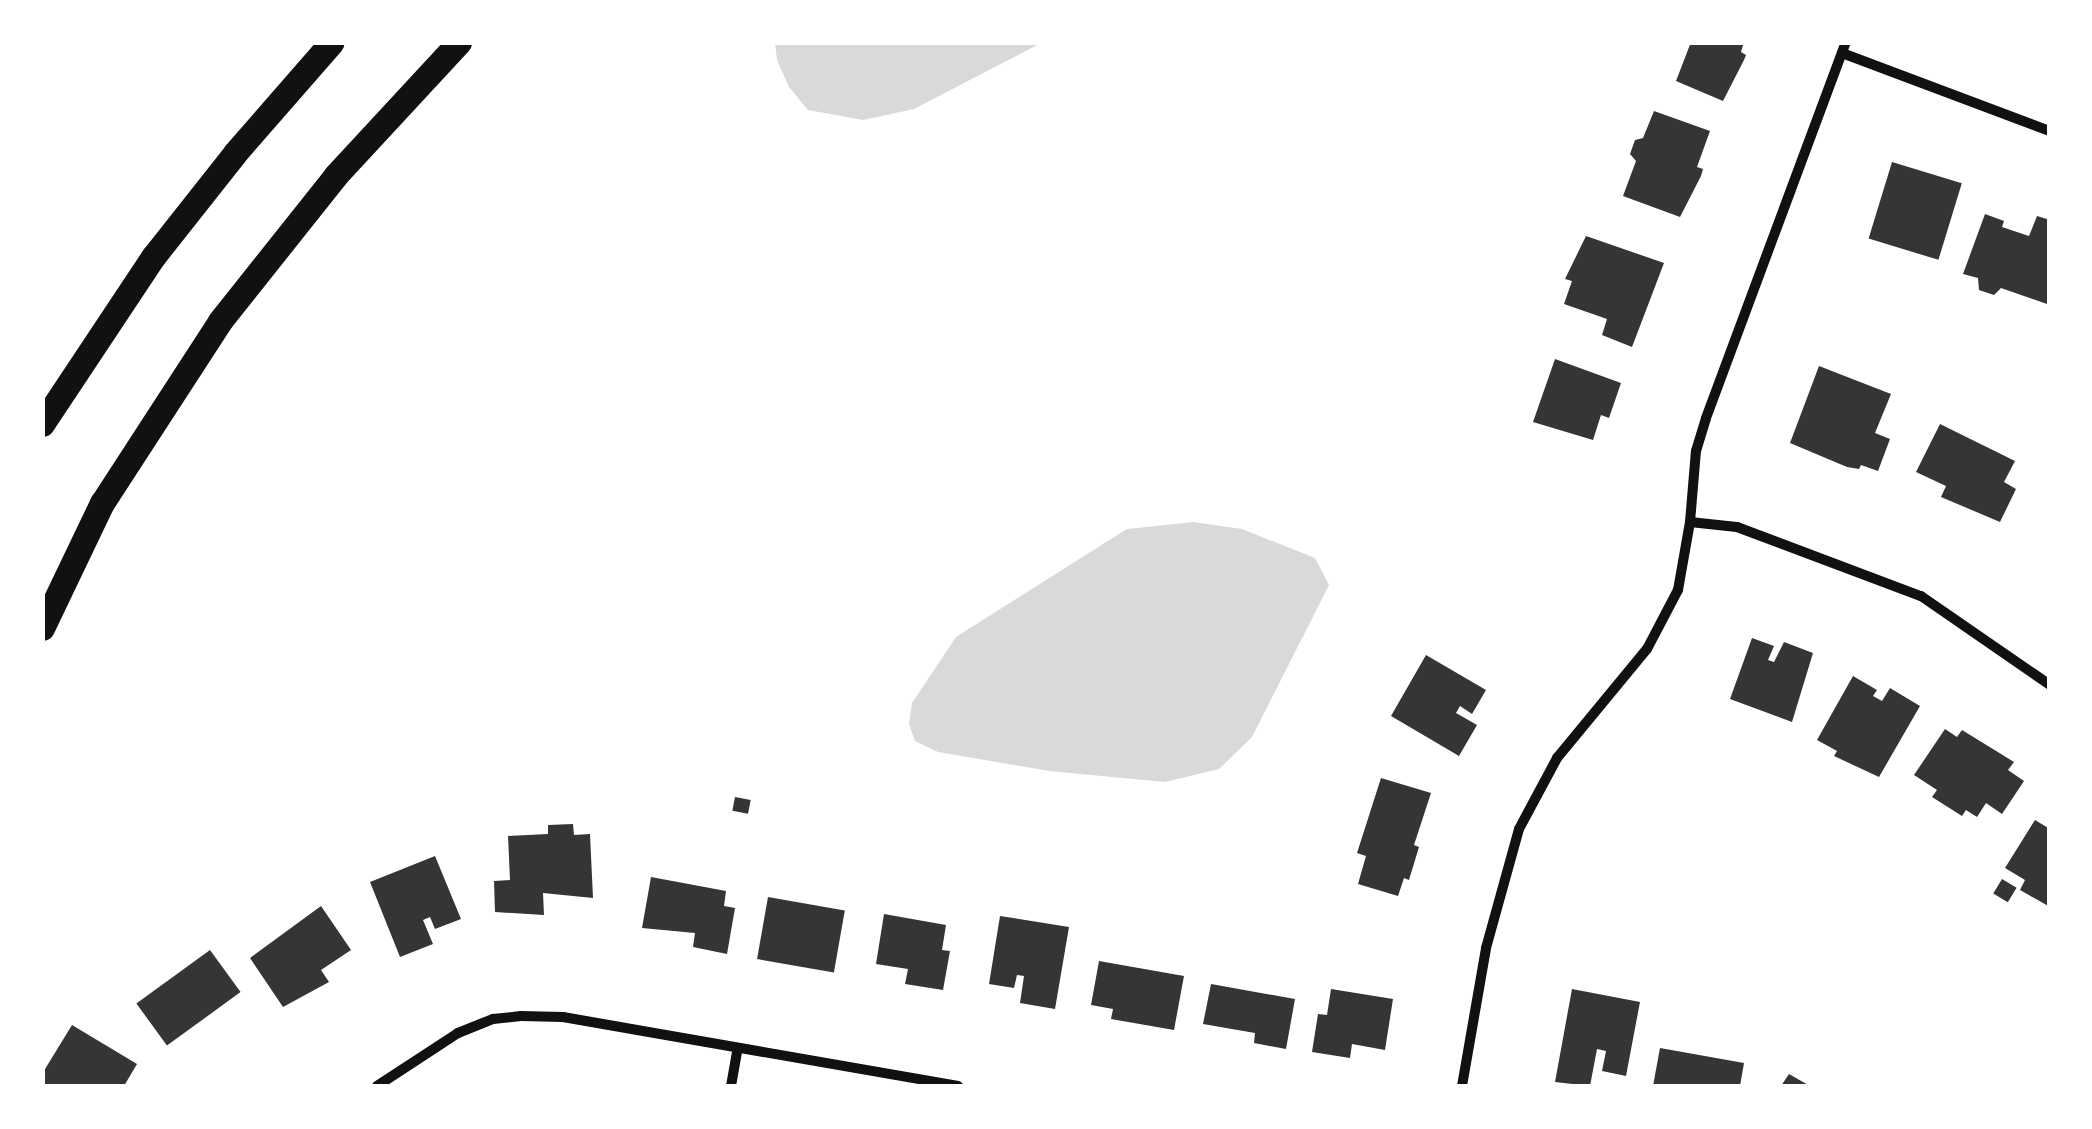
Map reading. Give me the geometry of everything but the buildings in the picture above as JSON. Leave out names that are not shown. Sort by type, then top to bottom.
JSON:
[{"type":"main road","points":[[42,424],[152,258],[235,153],[332,42]]},
{"type":"main road","points":[[42,628],[102,502],[220,320],[336,175],[459,42]]},
{"type":"street","points":[[1462,1086],[1486,948],[1519,830],[1557,758],[1647,649],[1678,590],[1690,522],[1696,451],[1706,418],[1844,48],[2050,130]]},
{"type":"street","points":[[1690,522],[1737,527],[1920,596],[2050,684]]},
{"type":"street","points":[[377,1086],[458,1032],[493,1020],[521,1016],[563,1017],[958,1086]]},
{"type":"street","points":[[731,1086],[737,1050]]},
{"type":"shaded area","points":[[775,42],[1041,43],[914,109],[863,120],[808,110],[789,87],[777,60]]},
{"type":"shaded area","points":[[1193,522],[1242,529],[1315,558],[1329,585],[1252,737],[1219,769],[1165,782],[1049,771],[938,752],[915,741],[909,724],[912,703],[956,637],[1127,529]]}]
